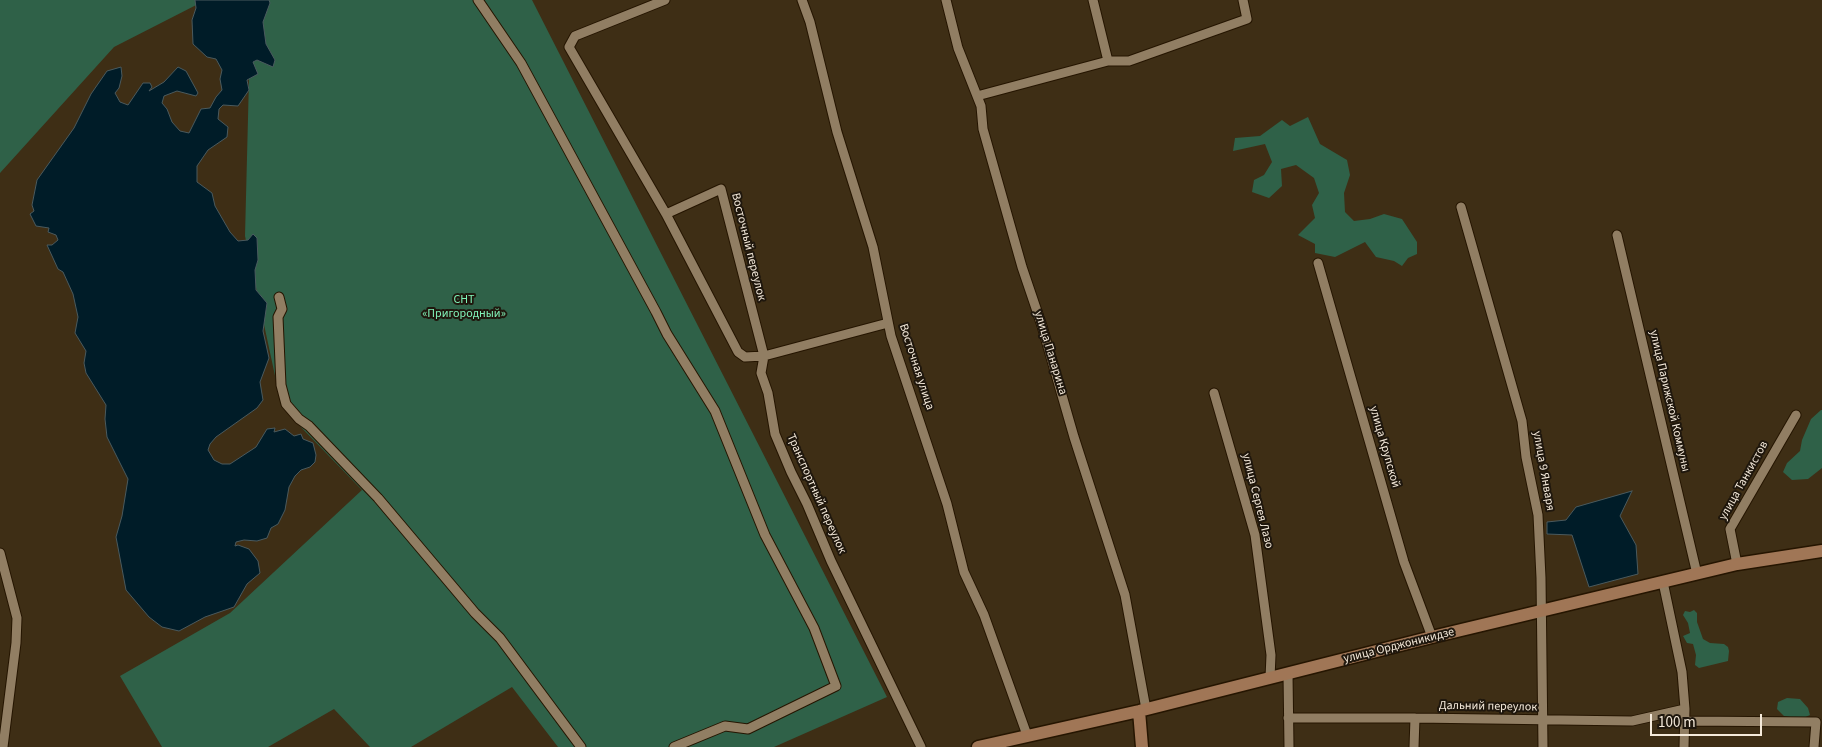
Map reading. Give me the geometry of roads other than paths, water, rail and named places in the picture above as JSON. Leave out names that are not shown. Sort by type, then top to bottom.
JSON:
[{"type":"main road","name":"улица Орджоникидзе","points":[[978,747],[1142,710],[1541,610],[1737,564],[1822,550]]},
{"type":"main road","name":"улица Панарина","points":[[1142,710],[1142,747]]},
{"type":"street","points":[[478,0],[521,62],[667,334],[715,411],[765,535],[814,628],[836,686],[748,729],[725,726],[674,747]]},
{"type":"street","points":[[664,0],[575,36],[569,47],[666,214],[738,352],[746,357],[764,356],[888,322]]},
{"type":"street","name":"Восточная улица","points":[[802,0],[810,22],[837,132],[873,247],[888,322],[947,504],[964,572],[984,615],[1027,735]]},
{"type":"street","name":"улица Панарина","points":[[946,0],[958,48],[982,106],[983,128],[1022,267],[1125,595],[1142,710]]},
{"type":"street","points":[[1092,0],[1108,61]]},
{"type":"street","points":[[977,96],[1108,61],[1129,61],[1248,19],[1243,0]]},
{"type":"street","name":"Восточный переулок","points":[[666,214],[721,189],[764,356]]},
{"type":"street","name":"улица 9 Января","points":[[1461,207],[1522,422],[1526,457],[1538,515],[1544,747]]},
{"type":"street","name":"улица Парижской Коммуны","points":[[1617,234],[1697,574]]},
{"type":"street","name":"улица Крупской","points":[[1318,263],[1404,562],[1432,637]]},
{"type":"street","points":[[278,297],[282,309],[278,317],[281,385],[286,404],[378,498],[475,613],[500,638],[581,747]]},
{"type":"street","name":"Транспортный переулок","points":[[764,356],[761,373],[768,393],[775,434],[790,472],[807,504],[831,561],[921,747]]},
{"type":"street","name":"улица Сергея Лазо","points":[[1214,393],[1255,535],[1270,646],[1270,678]]},
{"type":"street","name":"улица Танкистов","points":[[1737,564],[1730,528],[1796,415]]},
{"type":"street","points":[[0,554],[17,618],[16,643],[4,747]]},
{"type":"street","points":[[1663,582],[1682,672],[1685,709],[1684,747]]},
{"type":"street","points":[[1288,674],[1289,747]]},
{"type":"street","name":"Дальний переулок","points":[[1288,718],[1632,721],[1685,709]]},
{"type":"street","points":[[1414,747],[1415,718]]},
{"type":"street","points":[[1685,721],[1816,722],[1814,747]]},
{"type":"water","points":[[195,0],[269,0],[270,3],[263,22],[266,44],[275,60],[273,67],[257,60],[253,62],[258,74],[247,80],[249,90],[238,106],[223,105],[219,109],[218,119],[228,127],[227,137],[208,150],[197,166],[197,182],[212,193],[215,206],[230,232],[238,241],[248,240],[253,234],[257,238],[256,290],[267,303],[263,331],[269,358],[260,382],[263,400],[257,408],[216,437],[208,450],[214,460],[222,464],[230,464],[256,447],[267,429],[275,428],[274,432],[285,429],[294,436],[301,434],[303,439],[313,443],[316,455],[315,462],[310,467],[301,470],[295,476],[289,487],[285,510],[278,524],[271,528],[267,538],[257,541],[244,540],[236,542],[235,546],[238,545],[249,549],[258,561],[260,573],[247,584],[234,607],[205,617],[179,631],[162,627],[149,617],[126,590],[116,537],[122,516],[128,479],[107,437],[106,405],[86,373],[84,363],[86,351],[75,333],[78,317],[73,294],[63,272],[58,269],[47,245],[52,245],[58,240],[56,235],[48,232],[49,228],[36,226],[30,214],[34,211],[32,205],[37,180],[74,128],[91,94],[107,71],[121,67],[122,76],[119,88],[115,93],[120,102],[128,105],[143,83],[150,83],[152,87],[149,91],[164,82],[178,67],[186,71],[198,93],[196,96],[177,91],[164,96],[162,103],[167,109],[172,122],[180,131],[189,133],[201,109],[210,108],[222,90],[220,79],[222,70],[216,59],[207,57],[193,44],[192,20],[196,8]]},
{"type":"water","points":[[1632,491],[1620,516],[1636,545],[1638,574],[1589,587],[1572,535],[1547,534],[1547,522],[1566,520],[1576,507]]},
{"type":"park label","name":"СНТ «Пригородный»","points":[[464,307]]}]
